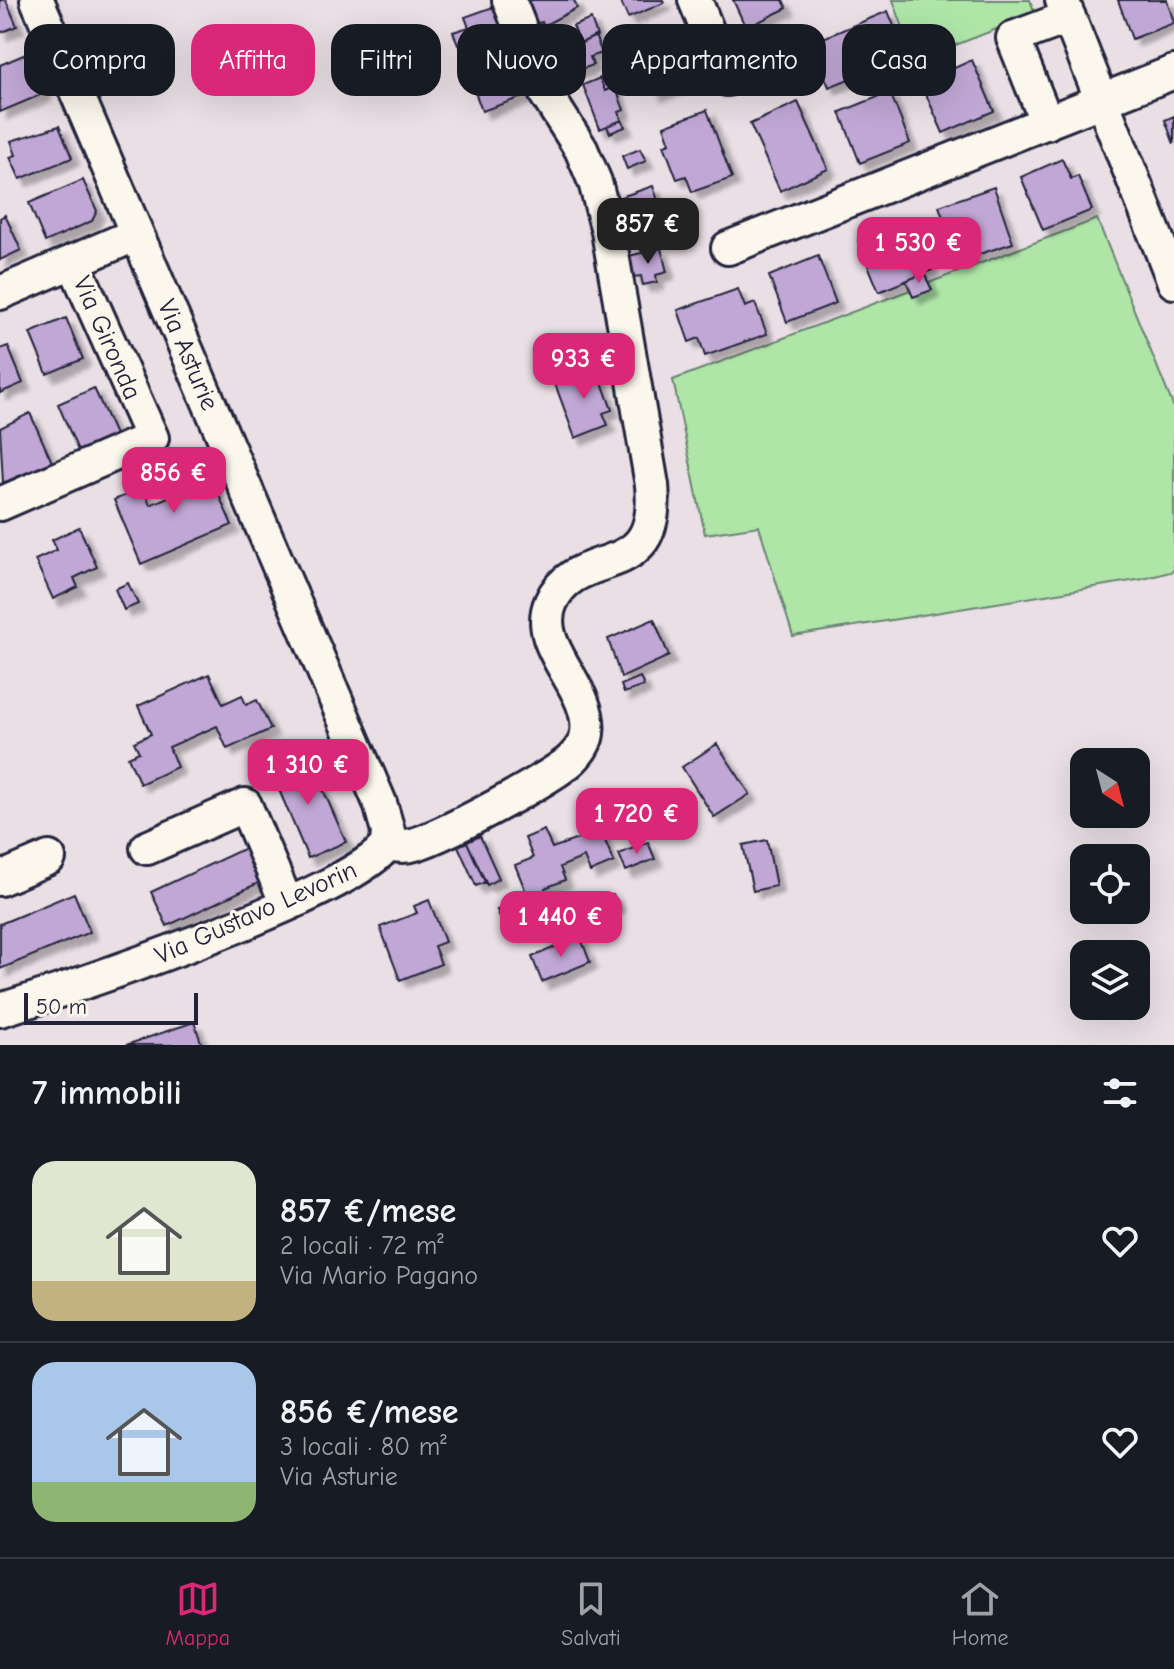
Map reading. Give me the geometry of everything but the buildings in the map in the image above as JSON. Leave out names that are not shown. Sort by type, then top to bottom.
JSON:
[{"type":"street","name":"Via Asturie","points":[[37,0],[380,803],[388,831],[387,844]]},
{"type":"street","points":[[387,844],[399,846],[426,841],[538,782],[572,759],[587,735],[585,711],[548,631],[550,605],[566,583],[632,552],[650,528],[652,485],[608,231],[595,182],[581,149],[546,94],[509,0]]},
{"type":"street","points":[[695,0],[705,24]]},
{"type":"street","points":[[1047,123],[1013,38],[1066,9],[1174,282]]},
{"type":"street","points":[[728,248],[1174,72]]},
{"type":"street","points":[[0,293],[137,234]]},
{"type":"street","name":"Via Gironda","points":[[0,504],[152,438],[73,261]]},
{"type":"street","points":[[147,848],[245,805],[286,902]]},
{"type":"street","name":"Via Gustavo Levorin","points":[[0,1010],[135,967],[362,868],[387,844]]},
{"type":"street","points":[[0,879],[49,858]]},
{"type":"green space","points":[[893,0],[1030,0],[1035,14],[956,45],[956,24],[902,24]]},
{"type":"green space","points":[[1097,219],[1174,408],[1174,571],[1143,579],[793,636],[759,526],[705,534],[673,380]]}]
